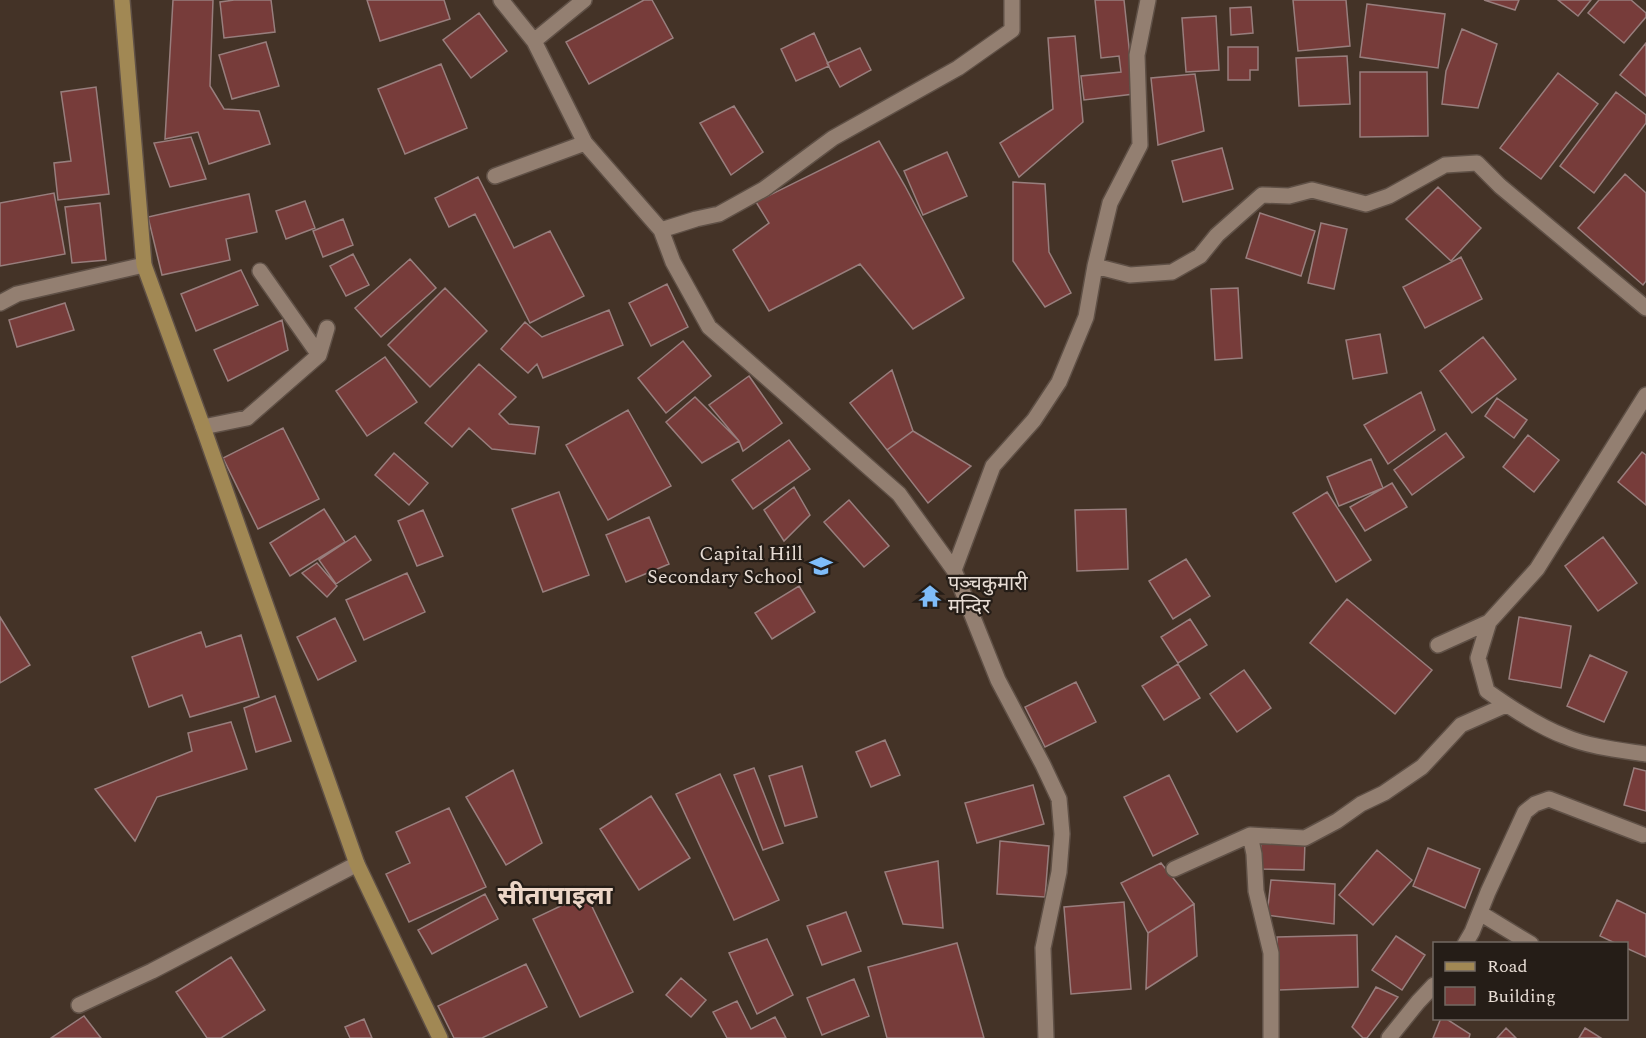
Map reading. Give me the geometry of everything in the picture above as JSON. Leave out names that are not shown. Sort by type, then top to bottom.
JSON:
[{"type":"main road","points":[[122,0],[144,265],[357,864],[440,1038]]},
{"type":"street","points":[[501,0],[534,41],[585,144],[661,230],[673,262],[709,327],[899,494],[954,570],[998,680],[1059,799],[1062,834],[1059,873],[1043,948],[1046,1038]]},
{"type":"street","points":[[534,41],[584,0]]},
{"type":"street","points":[[661,230],[719,214],[764,189],[833,138],[958,68],[1012,30],[1012,0]]},
{"type":"street","points":[[954,570],[993,466],[1034,420],[1059,382],[1086,317],[1110,203],[1140,145],[1137,55],[1148,0]]},
{"type":"street","points":[[495,176],[565,149],[585,144]]},
{"type":"street","points":[[1095,266],[1130,275],[1172,272],[1200,256],[1217,235],[1262,195],[1289,196],[1312,190],[1366,204],[1389,196],[1445,165],[1477,163],[1500,186],[1646,308]]},
{"type":"street","points":[[0,303],[17,294],[144,265]]},
{"type":"street","points":[[260,271],[319,355]]},
{"type":"street","points":[[203,427],[247,417],[319,355],[327,328]]},
{"type":"street","points":[[1438,645],[1489,622],[1537,569],[1646,395]]},
{"type":"street","points":[[1489,622],[1478,658],[1487,692],[1563,736],[1612,749],[1646,753]]},
{"type":"street","points":[[1271,1037],[1271,953],[1256,891],[1254,854],[1250,835],[1305,838],[1337,821],[1361,804],[1384,794],[1422,767],[1461,725],[1506,705]]},
{"type":"street","points":[[1466,942],[1526,812],[1535,804],[1549,799],[1642,835]]},
{"type":"street","points":[[79,1005],[152,971],[357,864]]},
{"type":"street","points":[[1480,913],[1528,942]]},
{"type":"street","points":[[1389,1038],[1433,986]]},
{"type":"building","points":[[173,0],[213,0],[210,86],[224,109],[259,111],[270,144],[209,164],[198,132],[165,139]]},
{"type":"building","points":[[271,0],[275,32],[224,38],[220,2]]},
{"type":"building","points":[[367,0],[444,0],[450,19],[380,41]]},
{"type":"building","points":[[644,0],[652,0],[673,38],[589,84],[566,42]]},
{"type":"building","points":[[1095,0],[1124,0],[1134,94],[1084,100],[1081,76],[1121,72],[1119,56],[1101,58]]},
{"type":"building","points":[[1293,0],[1346,0],[1350,46],[1298,51]]},
{"type":"building","points":[[1484,0],[1519,0],[1515,10]]},
{"type":"building","points":[[1558,0],[1591,0],[1578,16]]},
{"type":"building","points":[[1599,0],[1631,0],[1646,13],[1646,17],[1624,43],[1588,13]]},
{"type":"building","points":[[1367,4],[1445,14],[1438,68],[1360,57]]},
{"type":"building","points":[[1251,7],[1253,33],[1231,35],[1230,8]]},
{"type":"building","points":[[479,13],[507,51],[471,78],[443,40]]},
{"type":"building","points":[[1216,16],[1219,70],[1186,72],[1182,18]]},
{"type":"building","points":[[1462,29],[1497,44],[1478,108],[1442,104],[1446,71]]},
{"type":"building","points":[[814,33],[829,66],[796,81],[781,49]]},
{"type":"building","points":[[1075,36],[1083,122],[1019,177],[1000,143],[1053,109],[1048,38]]},
{"type":"building","points":[[266,42],[279,86],[232,99],[219,55]]},
{"type":"building","points":[[1646,43],[1646,96],[1620,75]]},
{"type":"building","points":[[1228,47],[1258,47],[1258,70],[1250,70],[1250,80],[1228,80]]},
{"type":"building","points":[[860,48],[871,70],[840,87],[827,63]]},
{"type":"building","points":[[1347,56],[1350,104],[1299,106],[1296,58]]},
{"type":"building","points":[[441,64],[467,128],[405,154],[378,89]]},
{"type":"building","points":[[1360,72],[1427,72],[1428,136],[1360,137]]},
{"type":"building","points":[[1558,73],[1598,104],[1541,179],[1500,148]]},
{"type":"building","points":[[1195,74],[1204,131],[1158,145],[1151,78]]},
{"type":"building","points":[[96,87],[109,194],[58,200],[54,163],[71,161],[61,92]]},
{"type":"building","points":[[1616,92],[1646,115],[1646,123],[1594,193],[1560,166]]},
{"type":"building","points":[[734,106],[763,152],[731,175],[700,123]]},
{"type":"building","points":[[191,137],[206,179],[170,187],[154,143]]},
{"type":"building","points":[[879,141],[964,298],[913,329],[860,264],[769,311],[733,250],[769,223],[756,202]]},
{"type":"building","points":[[1222,148],[1233,189],[1183,202],[1172,161]]},
{"type":"building","points":[[947,152],[967,196],[923,215],[904,171]]},
{"type":"building","points":[[1625,174],[1646,193],[1646,281],[1643,285],[1578,228]]},
{"type":"building","points":[[478,177],[514,248],[550,231],[584,296],[530,323],[475,214],[449,227],[435,198]]},
{"type":"building","points":[[1013,182],[1045,184],[1049,252],[1071,293],[1045,307],[1013,261]]},
{"type":"building","points":[[1438,187],[1481,228],[1451,261],[1406,219]]},
{"type":"building","points":[[54,193],[65,254],[0,266],[0,203]]},
{"type":"building","points":[[249,194],[257,232],[226,239],[230,260],[162,275],[148,217]]},
{"type":"building","points":[[305,201],[315,228],[286,239],[276,211]]},
{"type":"building","points":[[100,203],[106,260],[72,263],[65,207]]},
{"type":"building","points":[[1260,213],[1315,231],[1301,276],[1246,258]]},
{"type":"building","points":[[343,219],[353,245],[323,257],[313,231]]},
{"type":"building","points":[[1321,223],[1347,229],[1334,289],[1308,283]]},
{"type":"building","points":[[353,254],[369,285],[346,296],[330,266]]},
{"type":"building","points":[[1461,257],[1482,299],[1425,328],[1403,287]]},
{"type":"building","points":[[410,259],[436,288],[381,337],[355,308]]},
{"type":"building","points":[[241,270],[258,305],[196,331],[181,294]]},
{"type":"building","points":[[667,284],[688,327],[651,346],[629,303]]},
{"type":"building","points":[[445,288],[487,331],[430,387],[388,345]]},
{"type":"building","points":[[1238,288],[1242,358],[1215,360],[1211,289]]},
{"type":"building","points":[[65,303],[74,330],[17,347],[9,320]]},
{"type":"building","points":[[609,310],[623,345],[543,378],[537,364],[528,373],[501,349],[525,322],[542,337]]},
{"type":"building","points":[[282,320],[288,350],[228,381],[214,350]]},
{"type":"building","points":[[1380,334],[1387,373],[1353,379],[1346,340]]},
{"type":"building","points":[[1483,337],[1516,379],[1472,413],[1440,371]]},
{"type":"building","points":[[683,341],[711,376],[666,413],[638,378]]},
{"type":"building","points":[[385,357],[417,402],[367,436],[336,391]]},
{"type":"building","points":[[479,364],[516,397],[499,414],[509,424],[539,427],[535,454],[492,449],[469,428],[452,447],[425,423]]},
{"type":"building","points":[[892,370],[913,431],[887,450],[850,403]]},
{"type":"building","points":[[749,376],[782,423],[743,451],[739,441],[709,405]]},
{"type":"building","points":[[1421,392],[1435,430],[1388,464],[1364,425]]},
{"type":"building","points":[[695,397],[739,441],[702,463],[666,422]]},
{"type":"building","points":[[1497,398],[1527,420],[1514,438],[1485,416]]},
{"type":"building","points":[[628,410],[671,486],[608,520],[566,445]]},
{"type":"building","points":[[283,428],[319,499],[258,529],[223,458]]},
{"type":"building","points":[[913,431],[971,466],[928,503],[887,450]]},
{"type":"building","points":[[1446,433],[1464,457],[1412,495],[1394,470]]},
{"type":"building","points":[[1528,435],[1559,460],[1534,492],[1503,467]]},
{"type":"building","points":[[789,440],[810,469],[753,509],[732,480]]},
{"type":"building","points":[[1642,452],[1646,455],[1646,505],[1618,482]]},
{"type":"building","points":[[394,453],[428,483],[409,505],[375,475]]},
{"type":"building","points":[[1371,459],[1383,488],[1339,506],[1327,477]]},
{"type":"building","points":[[1392,483],[1407,507],[1365,531],[1350,507]]},
{"type":"building","points":[[794,487],[810,515],[784,541],[764,510]]},
{"type":"building","points":[[559,492],[589,575],[543,592],[512,509]]},
{"type":"building","points":[[1327,492],[1371,560],[1336,582],[1293,513]]},
{"type":"building","points":[[849,500],[889,546],[864,567],[824,522]]},
{"type":"building","points":[[324,509],[345,542],[290,576],[270,543]]},
{"type":"building","points":[[1126,509],[1128,569],[1077,571],[1075,510]]},
{"type":"building","points":[[423,510],[443,556],[417,566],[398,521]]},
{"type":"building","points":[[649,517],[669,564],[626,582],[606,535]]},
{"type":"building","points":[[355,536],[371,560],[336,584],[319,560]]},
{"type":"building","points":[[1603,537],[1637,583],[1598,611],[1565,566]]},
{"type":"building","points":[[1186,559],[1210,596],[1173,619],[1149,581]]},
{"type":"building","points":[[317,563],[337,586],[327,597],[302,573]]},
{"type":"building","points":[[407,573],[425,612],[364,640],[346,600]]},
{"type":"building","points":[[799,586],[815,612],[772,639],[755,613]]},
{"type":"building","points":[[1347,599],[1432,670],[1395,714],[1310,643]]},
{"type":"building","points":[[0,617],[30,665],[0,683]]},
{"type":"building","points":[[1519,617],[1571,626],[1561,688],[1509,679]]},
{"type":"building","points":[[335,618],[356,661],[318,680],[297,637]]},
{"type":"building","points":[[1190,619],[1207,645],[1178,663],[1161,637]]},
{"type":"building","points":[[201,632],[206,647],[241,635],[259,697],[190,717],[182,695],[149,707],[132,657]]},
{"type":"building","points":[[1590,655],[1627,672],[1604,722],[1567,706]]},
{"type":"building","points":[[1178,664],[1200,698],[1164,720],[1142,686]]},
{"type":"building","points":[[1244,670],[1271,708],[1237,732],[1210,694]]},
{"type":"building","points":[[1076,682],[1096,722],[1045,747],[1025,707]]},
{"type":"building","points":[[275,696],[291,741],[256,752],[244,708]]},
{"type":"building","points":[[231,722],[247,769],[157,797],[135,841],[95,789],[192,751],[188,733]]},
{"type":"building","points":[[885,740],[900,775],[871,787],[856,752]]},
{"type":"building","points":[[802,766],[817,817],[785,826],[769,776]]},
{"type":"building","points":[[754,768],[783,843],[763,850],[734,775]]},
{"type":"building","points":[[1634,768],[1646,771],[1646,811],[1624,805]]},
{"type":"building","points":[[513,770],[542,843],[506,865],[466,797]]},
{"type":"building","points":[[720,774],[779,900],[734,920],[676,794]]},
{"type":"building","points":[[1169,775],[1198,834],[1153,856],[1124,797]]},
{"type":"building","points":[[1033,785],[1044,824],[977,843],[965,803]]},
{"type":"building","points":[[651,796],[690,858],[639,890],[600,829]]},
{"type":"building","points":[[449,808],[486,887],[409,922],[386,874],[410,863],[396,832]]},
{"type":"building","points":[[1261,840],[1305,842],[1304,870],[1260,869]]},
{"type":"building","points":[[1000,841],[1049,846],[1045,897],[997,894]]},
{"type":"building","points":[[1428,848],[1480,869],[1465,908],[1413,886]]},
{"type":"building","points":[[1377,850],[1412,880],[1373,925],[1339,895]]},
{"type":"building","points":[[938,861],[943,928],[903,924],[885,872]]},
{"type":"building","points":[[1161,863],[1194,904],[1148,933],[1121,883]]},
{"type":"building","points":[[1271,880],[1335,884],[1334,924],[1267,915]]},
{"type":"building","points":[[485,894],[498,919],[432,954],[418,930]]},
{"type":"building","points":[[586,894],[633,992],[580,1017],[533,919]]},
{"type":"building","points":[[1617,900],[1646,914],[1646,957],[1628,949],[1628,942],[1613,942],[1600,936]]},
{"type":"building","points":[[1124,902],[1131,989],[1071,994],[1064,907]]},
{"type":"building","points":[[1194,904],[1197,956],[1146,989],[1148,933]]},
{"type":"building","points":[[846,912],[861,951],[822,965],[807,926]]},
{"type":"building","points":[[1357,935],[1358,987],[1279,990],[1277,937]]},
{"type":"building","points":[[1396,936],[1425,955],[1402,990],[1372,970]]},
{"type":"building","points":[[767,939],[793,995],[757,1014],[729,953]]},
{"type":"building","points":[[957,943],[984,1038],[887,1038],[868,967]]},
{"type":"building","points":[[231,957],[265,1010],[221,1038],[207,1038],[176,992]]},
{"type":"building","points":[[526,964],[547,1007],[482,1038],[454,1038],[438,1006]]},
{"type":"building","points":[[681,978],[706,1000],[691,1017],[666,995]]},
{"type":"building","points":[[854,979],[869,1016],[822,1035],[807,998]]},
{"type":"building","points":[[1376,987],[1398,997],[1367,1038],[1363,1038],[1352,1027]]},
{"type":"building","points":[[737,1001],[751,1029],[775,1017],[786,1038],[727,1038],[713,1012]]},
{"type":"building","points":[[84,1016],[101,1038],[51,1038]]},
{"type":"building","points":[[364,1019],[372,1038],[350,1038],[345,1027]]},
{"type":"building","points":[[1440,1020],[1448,1020],[1470,1034],[1469,1038],[1433,1038]]},
{"type":"building","points":[[1506,1028],[1516,1038],[1497,1038]]},
{"type":"building","points":[[1585,1028],[1601,1038],[1579,1038]]},
{"type":"place","name":"Capital Hill Secondary School","points":[[821,566]]},
{"type":"place","name":"पञ्चकुमारी मन्दिर","points":[[930,596]]},
{"type":"district","name":"सीतापाइला","points":[[555,896]]}]
